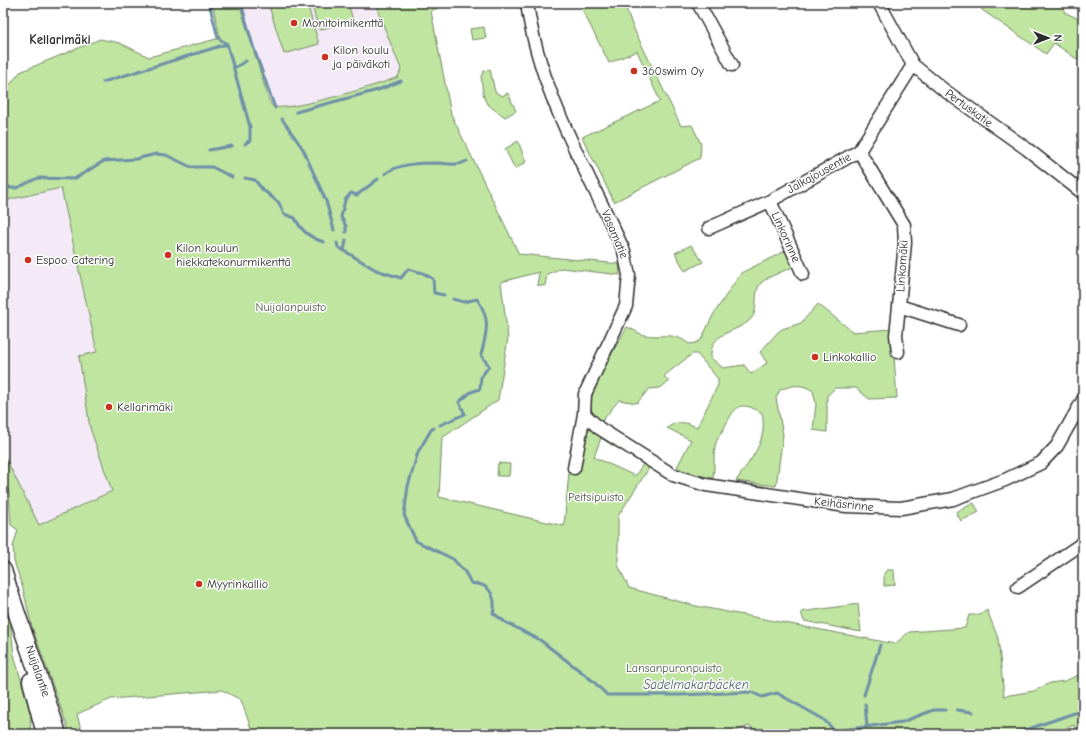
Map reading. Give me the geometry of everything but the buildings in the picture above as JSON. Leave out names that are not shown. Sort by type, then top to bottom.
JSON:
[{"type":"main road","name":"Nuijalantie","points":[[3,570],[15,610],[23,629],[58,734]]},
{"type":"main road","name":"Nuijalantie","points":[[15,610],[17,630],[45,734]]},
{"type":"street","name":"Vasamatie","points":[[527,3],[534,42],[550,90],[560,116],[624,251],[629,275],[626,306],[585,394],[584,414],[574,468]]},
{"type":"street","points":[[698,3],[732,65]]},
{"type":"street","name":"Pertuskatie","points":[[879,3],[913,65],[944,90],[1027,149],[1083,192]]},
{"type":"street","name":"Jalkajousentie","points":[[709,228],[770,201],[859,151],[913,65]]},
{"type":"street","name":"Linkomäki","points":[[859,151],[904,225],[905,243],[899,306],[959,325]]},
{"type":"street","name":"Linkorinne","points":[[770,201],[803,274]]},
{"type":"street","points":[[898,352],[896,335],[899,306]]},
{"type":"street","name":"Keihäsrinne","points":[[584,414],[599,428],[673,475],[684,479],[706,485],[838,505],[888,508],[930,504],[953,499],[1005,480],[1041,463],[1057,446],[1083,400]]},
{"type":"street","points":[[1018,587],[1083,543]]},
{"type":"shaded area","name":"Kilon koulu ja päiväkoti","points":[[239,3],[378,3],[378,12],[401,69],[398,78],[375,86],[297,106],[275,108],[269,100]]},
{"type":"shaded area","points":[[61,188],[97,352],[79,356],[112,491],[39,525],[3,453],[3,384],[8,382],[3,359],[3,201]]},
{"type":"green space","name":"Nuijalanpuisto","points":[[212,3],[239,3],[269,100],[272,106],[280,107],[294,106],[333,97],[373,86],[398,77],[401,69],[378,12],[378,3],[448,3],[431,11],[451,114],[519,254],[619,264],[620,275],[562,268],[547,274],[545,286],[537,285],[539,272],[501,282],[508,338],[498,400],[442,438],[439,497],[564,526],[569,472],[580,472],[582,449],[587,431],[593,428],[618,445],[617,448],[601,438],[594,457],[635,476],[643,464],[649,468],[618,516],[618,565],[629,588],[696,606],[895,644],[909,632],[965,628],[969,615],[980,615],[987,610],[998,638],[1004,696],[1034,691],[1050,683],[1065,681],[1083,673],[1083,726],[1077,727],[1078,734],[1075,734],[1074,725],[1050,734],[763,734],[749,726],[728,734],[253,734],[241,700],[222,690],[111,699],[77,714],[82,734],[70,734],[32,627],[23,589],[14,561],[13,546],[18,530],[11,525],[9,493],[3,473],[3,453],[39,525],[112,491],[90,428],[79,356],[97,352],[61,188],[3,201],[3,132],[5,131],[3,93],[20,72],[100,39],[120,43],[149,57],[220,38]]},
{"type":"green space","name":"Monitoimikenttä","points":[[268,3],[307,3],[319,44],[284,54]]},
{"type":"green space","points":[[311,3],[348,3],[353,20],[319,30]]},
{"type":"green space","points":[[579,3],[624,3],[633,27],[681,126],[692,125],[701,144],[700,158],[614,202],[582,137],[660,101],[637,51],[609,63]]},
{"type":"green space","points":[[979,3],[1065,3],[1064,12],[1083,21],[1083,42],[1079,42],[1079,44],[1083,46],[1083,54],[1078,60],[1054,43],[1046,54],[982,10]]},
{"type":"green space","points":[[484,27],[486,38],[472,40],[470,29]]},
{"type":"green space","points":[[490,69],[495,92],[502,96],[508,93],[516,111],[505,117],[492,108],[484,97],[481,76],[484,71]]},
{"type":"green space","points":[[518,141],[526,162],[515,169],[505,149]]},
{"type":"green space","points":[[691,245],[703,262],[685,271],[675,253]]},
{"type":"green space","points":[[787,250],[795,266],[773,275],[762,282],[757,291],[753,316],[745,324],[725,334],[714,342],[711,358],[723,368],[744,365],[751,374],[767,363],[760,352],[778,332],[782,329],[801,323],[818,304],[853,332],[892,329],[897,398],[869,399],[856,388],[835,388],[827,396],[827,432],[813,430],[816,404],[813,391],[809,388],[801,386],[789,387],[780,390],[776,398],[783,435],[776,486],[736,481],[757,449],[763,433],[762,413],[748,406],[738,407],[735,410],[717,440],[714,452],[713,478],[685,472],[677,467],[691,440],[667,428],[678,423],[689,424],[697,427],[718,385],[718,379],[697,354],[692,354],[664,376],[669,382],[659,388],[649,389],[637,403],[619,400],[602,421],[592,412],[591,399],[594,389],[604,367],[627,327],[644,335],[673,336],[689,344],[696,343],[701,340],[713,315],[741,273]]},
{"type":"green space","points":[[498,463],[510,464],[509,476],[497,476]]},
{"type":"green space","points":[[3,492],[8,554],[5,554],[3,548]]},
{"type":"green space","points":[[974,503],[979,512],[961,521],[956,512]]},
{"type":"green space","points":[[887,570],[894,570],[895,585],[884,586],[884,573]]},
{"type":"green space","points":[[4,597],[10,619],[14,655],[31,715],[30,734],[3,734]]},
{"type":"green space","points":[[858,604],[861,632],[804,621],[801,612]]},
{"type":"waterway","points":[[209,3],[218,38],[227,44],[250,127],[250,140],[245,144]]},
{"type":"waterway","points":[[241,3],[253,46],[275,108]]},
{"type":"waterway","points":[[103,82],[227,44]]},
{"type":"waterway","points":[[234,68],[246,61]]},
{"type":"waterway","points":[[296,112],[378,90],[401,81]]},
{"type":"waterway","points":[[282,119],[303,149],[326,201],[334,230]]},
{"type":"waterway","points":[[209,150],[232,146]]},
{"type":"waterway","points":[[3,180],[10,188],[17,188],[38,178],[74,179],[104,161],[136,159],[156,154],[166,155],[191,167],[212,167],[232,177]]},
{"type":"waterway","points":[[385,174],[391,170],[410,164],[457,164],[467,161]]},
{"type":"waterway","points":[[245,178],[255,180],[262,189],[279,203],[284,214],[295,218],[300,227],[306,233],[324,242]]},
{"type":"waterway","points":[[346,232],[346,226],[341,217],[345,200],[351,193],[357,195],[378,179]]},
{"type":"waterway","points":[[344,251],[346,240]]},
{"type":"waterway","name":"Sadelmakarbäcken","points":[[337,243],[338,247],[376,270],[401,278],[408,269],[423,273],[433,279],[434,293],[444,295]]},
{"type":"waterway","name":"Sadelmakarbäcken","points":[[440,425],[465,414],[459,402],[471,392],[480,389],[481,377],[489,366],[481,355],[486,332],[486,319],[481,306],[477,299],[464,302],[453,299]]},
{"type":"waterway","name":"Sadelmakarbäcken","points":[[434,428],[431,430],[418,452],[408,486],[404,515],[416,541],[453,559],[465,572],[471,583],[483,585],[490,591],[494,602],[493,613],[505,622],[540,640],[593,681],[607,695],[680,695],[751,692],[762,697],[777,693],[823,719],[838,734]]},
{"type":"waterway","points":[[864,695],[880,645]]},
{"type":"waterway","points":[[865,704],[867,726]]},
{"type":"waterway","points":[[834,731],[902,722],[934,710],[945,710]]},
{"type":"waterway","points":[[957,710],[973,712]]},
{"type":"waterway","points":[[1014,734],[1083,710]]},
{"type":"place","name":"Monitoimikenttä","points":[[294,23]]},
{"type":"place","name":"Kilon koulu ja päiväkoti","points":[[325,57]]},
{"type":"place","name":"360swim Oy","points":[[634,71]]},
{"type":"place","name":"Kilon koulun hiekkatekonurmikenttä","points":[[168,255]]},
{"type":"place","name":"Espoo Catering","points":[[28,260]]},
{"type":"place","name":"Linkokallio","points":[[815,357]]},
{"type":"place","name":"Kellarimäki","points":[[109,407]]},
{"type":"place","name":"Myyrinkallio","points":[[199,584]]},
{"type":"district","name":"Kellarimäki","points":[[60,39]]},
{"type":"park label","name":"Peitsipuisto","points":[[596,497]]},
{"type":"park label","name":"Lansanpuronpuisto","points":[[674,668]]}]
